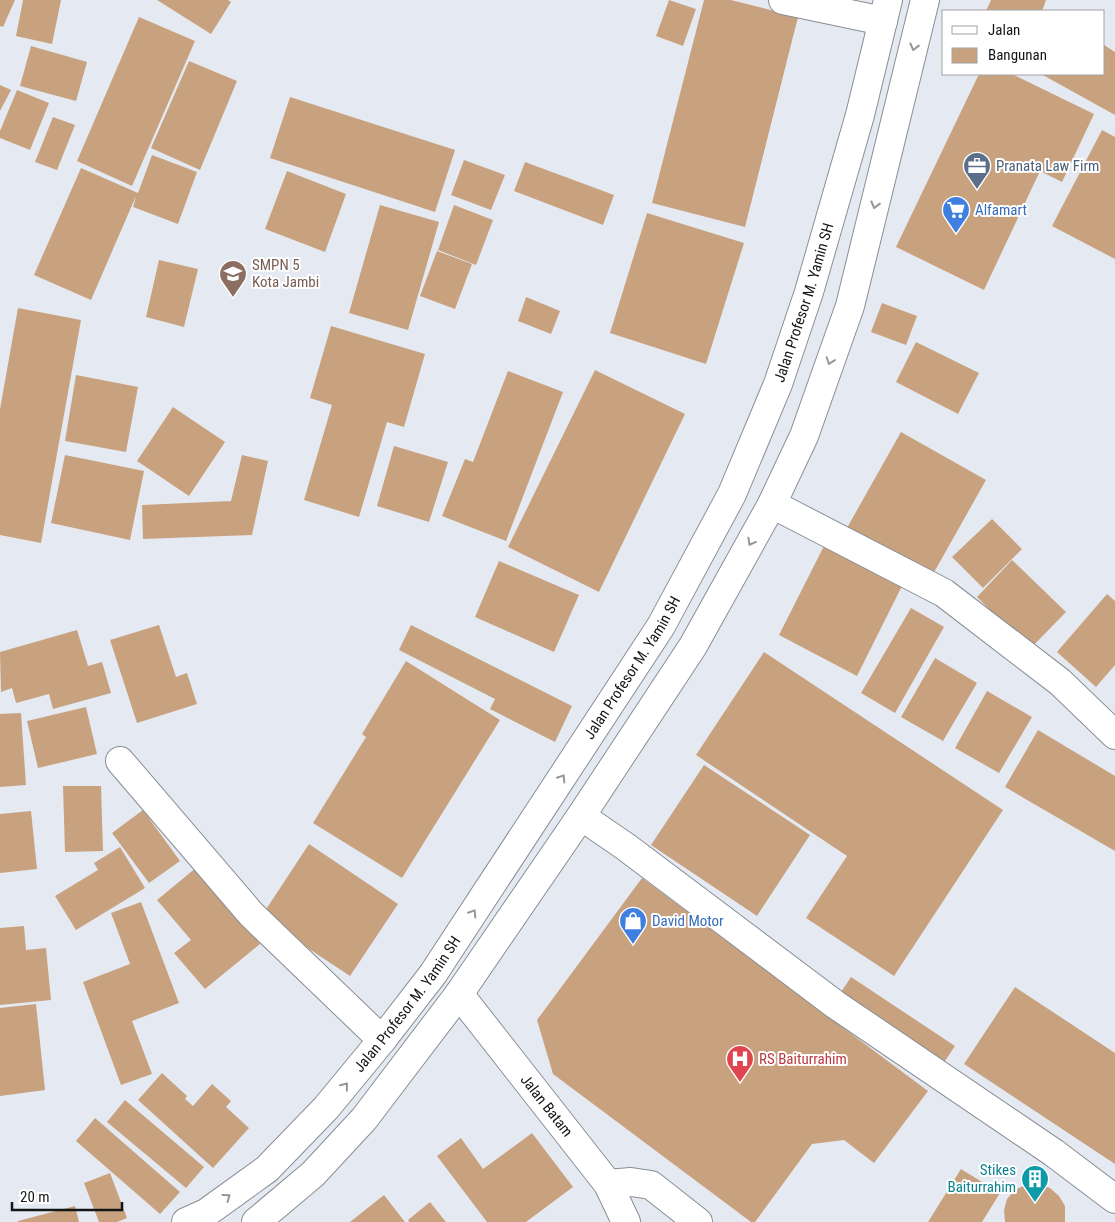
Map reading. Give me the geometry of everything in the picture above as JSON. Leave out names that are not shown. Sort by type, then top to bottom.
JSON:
[{"type":"main road","points":[[783,0],[885,10]]},
{"type":"main road","points":[[256,1222],[313,1174],[364,1119],[459,994],[693,646],[772,504],[804,436],[850,306],[925,0]]},
{"type":"main road","name":"Jalan Profesor M. Yamin SH","points":[[186,1222],[206,1213],[267,1169],[326,1108],[382,1040],[433,974],[662,626],[732,494],[778,384],[808,292],[860,115],[885,10]]},
{"type":"main road","points":[[764,421],[804,436]]},
{"type":"main road","points":[[772,504],[944,593],[1060,682],[1115,735]]},
{"type":"main road","points":[[120,760],[251,914],[382,1040]]},
{"type":"main road","points":[[580,816],[634,853],[836,1005],[1054,1153],[1115,1199]]},
{"type":"main road","name":"Jalan Batam","points":[[459,994],[608,1184],[626,1222]]},
{"type":"main road","points":[[608,1184],[631,1182],[652,1185],[698,1222]]},
{"type":"building","points":[[0,0],[15,0],[3,27],[0,26]]},
{"type":"building","points":[[23,0],[61,0],[52,44],[16,36]]},
{"type":"building","points":[[157,0],[228,0],[231,2],[211,34]]},
{"type":"building","points":[[669,0],[696,9],[683,46],[656,36]]},
{"type":"building","points":[[704,0],[731,0],[798,17],[745,227],[652,203]]},
{"type":"building","points":[[991,0],[1046,0],[1042,10],[986,10]]},
{"type":"building","points":[[139,17],[195,41],[132,186],[77,161]]},
{"type":"building","points":[[31,46],[87,62],[76,101],[20,86]]},
{"type":"building","points":[[1105,46],[1115,52],[1115,115],[1043,75],[1105,75]]},
{"type":"building","points":[[189,61],[237,81],[200,170],[151,148]]},
{"type":"building","points":[[979,75],[1014,75],[1094,114],[1062,182],[1040,171],[984,290],[896,247]]},
{"type":"building","points":[[0,85],[11,90],[0,111]]},
{"type":"building","points":[[17,90],[49,103],[30,150],[0,138],[0,131]]},
{"type":"building","points":[[290,97],[455,150],[435,212],[270,158]]},
{"type":"building","points":[[53,117],[75,125],[57,170],[35,162]]},
{"type":"building","points":[[1102,130],[1115,137],[1115,259],[1052,226]]},
{"type":"building","points":[[152,155],[197,172],[178,224],[133,207],[136,196],[91,300],[34,275],[81,168],[138,193]]},
{"type":"building","points":[[464,160],[505,175],[491,210],[451,195]]},
{"type":"building","points":[[525,162],[614,195],[603,225],[514,191]]},
{"type":"building","points":[[287,171],[346,194],[325,252],[265,229]]},
{"type":"building","points":[[380,205],[439,222],[408,330],[349,313]]},
{"type":"building","points":[[454,205],[493,220],[476,265],[438,250]]},
{"type":"building","points":[[647,213],[744,243],[706,364],[610,333]]},
{"type":"building","points":[[437,251],[472,264],[455,309],[420,296]]},
{"type":"building","points":[[159,260],[198,269],[184,327],[146,317]]},
{"type":"building","points":[[526,297],[560,311],[551,334],[518,321]]},
{"type":"building","points":[[882,303],[917,316],[906,345],[871,332]]},
{"type":"building","points":[[18,308],[81,320],[41,543],[0,535],[0,409]]},
{"type":"building","points":[[331,326],[425,354],[404,427],[387,422],[359,517],[304,500],[332,405],[310,398]]},
{"type":"building","points":[[916,342],[979,373],[958,414],[896,382]]},
{"type":"building","points":[[595,370],[685,414],[599,592],[508,547]]},
{"type":"building","points":[[508,371],[563,392],[506,541],[442,516],[465,459],[473,462]]},
{"type":"building","points":[[76,375],[138,387],[126,452],[65,441]]},
{"type":"building","points":[[173,407],[225,442],[189,496],[137,461]]},
{"type":"building","points":[[901,432],[986,480],[928,583],[843,535]]},
{"type":"building","points":[[394,446],[448,462],[429,522],[377,506]]},
{"type":"building","points":[[65,455],[144,471],[130,540],[51,523]]},
{"type":"building","points":[[242,455],[268,461],[252,535],[143,539],[142,505],[231,501]]},
{"type":"building","points":[[992,519],[1022,549],[983,588],[952,557]]},
{"type":"building","points":[[825,544],[903,584],[857,676],[779,635]]},
{"type":"building","points":[[1012,560],[1066,612],[1030,649],[977,597]]},
{"type":"building","points":[[499,561],[579,595],[554,652],[475,617]]},
{"type":"building","points":[[1107,594],[1115,601],[1115,665],[1096,687],[1057,652]]},
{"type":"building","points":[[911,608],[944,627],[895,713],[861,693]]},
{"type":"building","points":[[159,625],[176,677],[187,673],[197,704],[137,723],[110,640]]},
{"type":"building","points":[[411,625],[572,706],[555,742],[490,709],[495,699],[399,650]]},
{"type":"building","points":[[77,630],[88,666],[102,662],[111,693],[53,709],[49,694],[16,703],[12,688],[1,692],[0,652]]},
{"type":"building","points":[[764,652],[1003,810],[894,976],[806,918],[847,856],[696,755]]},
{"type":"building","points":[[935,658],[977,683],[943,741],[901,717]]},
{"type":"building","points":[[406,661],[500,720],[402,878],[313,823],[366,737],[362,734]]},
{"type":"building","points":[[987,691],[1032,717],[999,773],[955,748]]},
{"type":"building","points":[[86,707],[97,754],[38,768],[27,721]]},
{"type":"building","points":[[21,713],[26,785],[0,787],[0,714]]},
{"type":"building","points":[[1038,730],[1115,776],[1115,851],[1005,787]]},
{"type":"building","points":[[704,765],[810,835],[757,916],[651,845]]},
{"type":"building","points":[[63,786],[101,786],[103,851],[65,852]]},
{"type":"building","points":[[143,810],[180,861],[149,883],[112,833]]},
{"type":"building","points":[[31,811],[37,869],[0,873],[0,814]]},
{"type":"building","points":[[309,844],[398,904],[350,976],[261,917]]},
{"type":"building","points":[[120,847],[145,888],[76,930],[55,896],[98,870],[94,863]]},
{"type":"building","points":[[197,867],[260,944],[205,989],[174,953],[191,940],[157,900]]},
{"type":"building","name":"RS Baiturrahim","points":[[642,878],[928,1091],[874,1163],[844,1140],[812,1144],[755,1222],[751,1222],[553,1074],[537,1020]]},
{"type":"building","points":[[141,902],[179,1003],[132,1021],[152,1074],[121,1085],[83,982],[130,964],[111,913]]},
{"type":"building","points":[[24,926],[26,950],[46,948],[51,1000],[0,1005],[0,928]]},
{"type":"building","points":[[851,977],[955,1046],[941,1067],[837,998]]},
{"type":"building","points":[[1015,987],[1115,1053],[1115,1164],[964,1064]]},
{"type":"building","points":[[36,1004],[45,1090],[0,1096],[0,1008]]},
{"type":"building","points":[[162,1073],[187,1096],[185,1099],[193,1106],[212,1084],[231,1101],[226,1107],[249,1128],[213,1168],[138,1100]]},
{"type":"building","points":[[125,1100],[204,1167],[186,1188],[107,1122]]},
{"type":"building","points":[[95,1118],[180,1192],[160,1214],[76,1141]]},
{"type":"building","points":[[532,1133],[573,1187],[526,1222],[487,1222],[437,1156],[461,1138],[483,1169]]},
{"type":"building","points":[[961,1169],[1000,1193],[982,1222],[928,1222]]},
{"type":"building","points":[[110,1173],[127,1218],[117,1222],[99,1222],[84,1183]]},
{"type":"building","name":"Stikes Baiturrahim","points":[[1027,1184],[1039,1184],[1050,1188],[1059,1196],[1065,1206],[1065,1222],[1005,1222],[1004,1210],[1007,1199],[1015,1190]]},
{"type":"building","points":[[384,1195],[405,1222],[350,1222]]},
{"type":"building","points":[[430,1202],[446,1222],[409,1222],[408,1220]]},
{"type":"building","points":[[75,1206],[79,1222],[18,1222],[18,1221]]},
{"type":"place","name":"Pranata Law Firm","points":[[977,190]]},
{"type":"place","name":"Alfamart","points":[[956,234]]},
{"type":"place","name":"SMPN 5 Kota Jambi","points":[[233,298]]},
{"type":"place","name":"David Motor","points":[[633,945]]},
{"type":"place","name":"RS Baiturrahim","points":[[740,1083]]},
{"type":"place","name":"Stikes Baiturrahim","points":[[1035,1203]]}]
